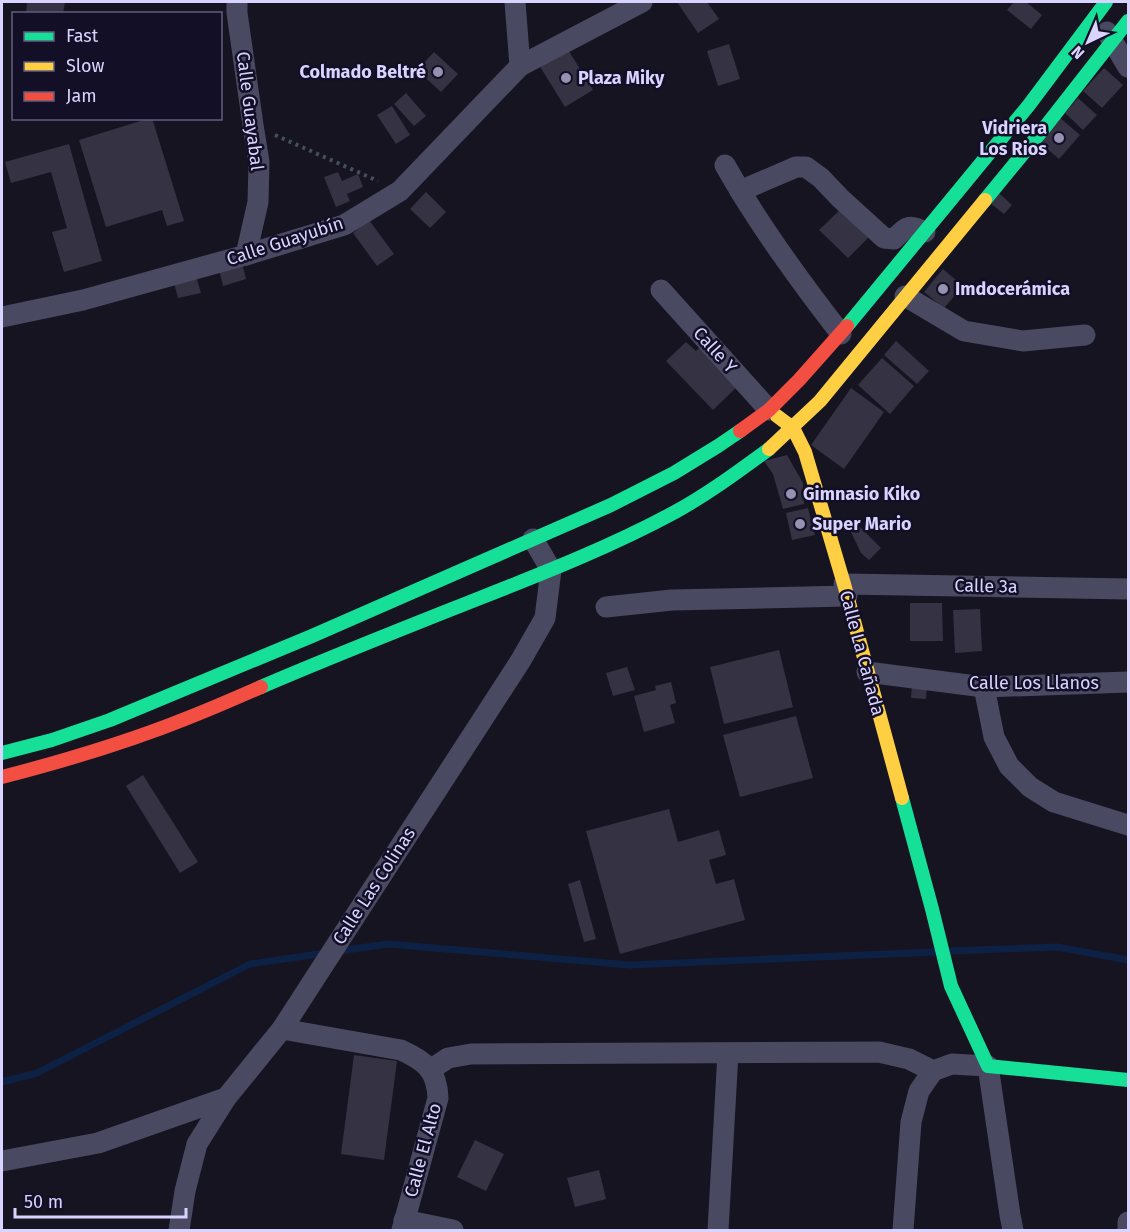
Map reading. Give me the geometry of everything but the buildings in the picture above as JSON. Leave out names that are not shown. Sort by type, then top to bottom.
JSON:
[{"type":"main road","points":[[2,753],[52,740],[110,720],[312,636],[611,505],[674,473],[718,446],[769,410],[799,381],[841,334],[1029,105],[1101,9]]},
{"type":"main road","points":[[2,777],[68,760],[185,719],[317,663],[551,570],[628,536],[676,511],[738,472],[776,444],[820,401],[1045,127],[1128,21]]},
{"type":"main road","name":"Calle La Cañada","points":[[769,410],[793,429],[805,452],[846,590],[951,986],[988,1066]]},
{"type":"main road","points":[[988,1066],[1128,1080]]},
{"type":"street","name":"Calle Guayabal","points":[[237,2],[259,162],[258,202],[246,255]]},
{"type":"street","points":[[515,2],[520,66]]},
{"type":"street","name":"Calle Guayubín","points":[[2,317],[83,300],[344,225],[400,191],[520,66],[642,2]]},
{"type":"street","points":[[1101,9],[1113,42],[1128,67]]},
{"type":"street","points":[[725,165],[805,287],[841,334]]},
{"type":"street","points":[[740,191],[796,167],[806,167],[821,178],[884,238],[894,239],[911,226],[925,232]]},
{"type":"street","name":"Calle Y","points":[[661,290],[769,410]]},
{"type":"street","points":[[905,296],[964,331],[1023,340],[1085,335]]},
{"type":"street","points":[[533,539],[551,570]]},
{"type":"street","name":"Calle Las Colinas","points":[[179,1230],[185,1191],[197,1144],[226,1098],[282,1029],[530,644],[545,618],[551,570]]},
{"type":"street","name":"Calle 3a","points":[[606,607],[672,600],[846,590],[1128,589]]},
{"type":"street","name":"Calle Los Llanos","points":[[867,672],[984,687],[1128,682]]},
{"type":"street","points":[[984,687],[994,737],[1009,766],[1030,787],[1054,802],[1128,825]]},
{"type":"street","points":[[282,1029],[401,1050],[418,1058],[430,1070],[448,1058],[471,1054],[879,1052],[909,1059],[933,1071]]},
{"type":"street","points":[[718,1230],[728,1053]]},
{"type":"street","points":[[903,1230],[911,1122],[919,1091],[933,1071],[952,1064],[988,1066],[1013,1230]]},
{"type":"street","name":"Calle El Alto","points":[[403,1225],[438,1098],[437,1084],[430,1070]]},
{"type":"street","points":[[2,1161],[98,1143],[226,1098]]},
{"type":"street","points":[[1128,1222],[1128,1230]]},
{"type":"street","points":[[403,1225],[453,1230]]},
{"type":"path","points":[[253,125],[400,191]]},
{"type":"waterway","points":[[339,951],[388,944],[630,965],[935,952]]},
{"type":"waterway","points":[[949,951],[1057,947],[1128,960]]},
{"type":"waterway","points":[[2,1082],[37,1073],[250,964],[325,953]]},
{"type":"traffic: fast","points":[[847,326],[1029,105],[1106,2]]},
{"type":"traffic: fast","points":[[985,200],[1128,21]]},
{"type":"traffic: fast","points":[[2,753],[52,740],[110,720],[312,636],[611,505],[674,473],[740,431]]},
{"type":"traffic: fast","points":[[261,687],[627,536],[699,498],[769,449]]},
{"type":"traffic: fast","points":[[902,798],[951,986],[988,1066],[1128,1080]]},
{"type":"traffic: slow","points":[[769,449],[820,401],[985,200]]},
{"type":"traffic: slow","points":[[777,416],[793,428],[805,452],[844,584],[902,798]]},
{"type":"traffic: jam","points":[[740,431],[769,410],[847,326]]},
{"type":"traffic: jam","points":[[2,777],[140,736],[261,687]]},
{"type":"place","name":"Colmado Beltré","points":[[438,72]]},
{"type":"place","name":"Plaza Miky","points":[[566,78]]},
{"type":"place","name":"Vidriera Los Rios","points":[[1059,138]]},
{"type":"place","name":"Imdocerámica","points":[[943,289]]},
{"type":"place","name":"Gimnasio Kiko","points":[[791,494]]},
{"type":"place","name":"Super Mario","points":[[800,524]]}]
